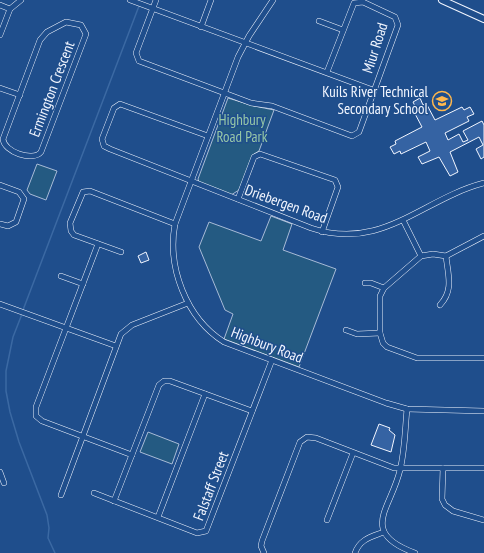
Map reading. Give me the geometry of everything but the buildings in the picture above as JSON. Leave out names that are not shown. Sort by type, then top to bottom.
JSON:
[{"type":"street","points":[[0,35],[10,9],[21,0]]},
{"type":"street","name":"Miur Road","points":[[156,0],[136,53],[138,59],[251,103],[272,106],[352,136],[359,132],[398,25],[398,21],[395,17],[363,2],[356,2],[352,5],[327,72]]},
{"type":"street","points":[[201,26],[211,0]]},
{"type":"street","name":"Highbury Road","points":[[273,0],[245,43],[224,93],[175,224],[172,240],[174,262],[188,303],[200,322],[224,342],[386,403],[407,409],[484,411]]},
{"type":"street","points":[[442,0],[484,20]]},
{"type":"street","points":[[132,1],[374,90]]},
{"type":"street","points":[[0,5],[10,9]]},
{"type":"street","points":[[319,21],[343,30]]},
{"type":"street","name":"Ermington Crescent","points":[[66,22],[73,22],[83,27],[85,36],[41,152],[34,157],[8,148],[3,139],[20,95],[44,34],[66,22]]},
{"type":"street","name":"Ermington Crescent","points":[[0,88],[20,95]]},
{"type":"street","name":"Driebergen Road","points":[[208,136],[120,104],[114,108],[102,139],[104,146],[110,149],[322,232],[349,234],[373,232],[403,220],[468,188],[484,183]]},
{"type":"street","points":[[238,199],[254,157],[260,154],[335,180],[338,187],[322,232]]},
{"type":"street","points":[[0,185],[19,192],[24,199],[16,222],[8,226],[0,224]]},
{"type":"street","points":[[121,252],[74,234],[70,228],[81,194],[86,191],[93,191],[175,224]]},
{"type":"street","points":[[403,220],[422,256]]},
{"type":"street","points":[[484,236],[446,256],[433,254],[422,256],[384,288],[380,296],[380,333],[383,343],[387,347],[407,356],[424,358],[484,358]]},
{"type":"street","points":[[98,244],[36,407],[36,416],[42,421],[132,455]]},
{"type":"street","points":[[440,305],[446,298],[449,291],[446,256]]},
{"type":"street","points":[[62,276],[83,284]]},
{"type":"street","points":[[365,283],[370,283],[384,288]]},
{"type":"street","points":[[61,495],[121,334],[126,329],[188,303]]},
{"type":"street","points":[[0,304],[116,346]]},
{"type":"street","points":[[346,330],[357,334],[380,333]]},
{"type":"street","name":"Falstaff Street","points":[[94,493],[197,533],[204,532],[208,529],[272,360]]},
{"type":"street","points":[[114,501],[159,385],[164,381],[170,381],[252,411]]},
{"type":"street","points":[[158,517],[206,394]]},
{"type":"street","points":[[407,409],[401,468],[382,517],[382,525],[384,532],[394,544],[413,553]]},
{"type":"street","points":[[264,553],[261,546],[262,541],[300,442],[306,437],[311,437],[394,468],[484,468]]},
{"type":"street","points":[[327,520],[353,453]]},
{"type":"street","points":[[443,468],[442,499],[445,506],[453,511],[484,520]]},
{"type":"street","points":[[0,472],[4,483]]},
{"type":"street","points":[[355,553],[363,540],[384,532]]},
{"type":"green space","name":"Highbury Road Park","points":[[228,98],[274,110],[259,151],[254,154],[239,190],[231,195],[199,182],[198,179]]},
{"type":"green space","points":[[37,164],[57,171],[46,200],[30,194],[27,190]]},
{"type":"green space","points":[[271,216],[292,224],[283,250],[336,269],[299,367],[224,339],[233,314],[225,310],[199,247],[209,222],[261,241]]},
{"type":"green space","points":[[148,432],[179,444],[172,464],[140,452]]},
{"type":"waterway","points":[[23,310],[139,6]]},
{"type":"waterway","points":[[22,314],[13,337],[6,371],[6,391],[10,412],[19,442],[47,515],[49,528],[48,538],[55,553]]},
{"type":"place","name":"Kuils River Technical Secondary School","points":[[442,101]]}]
